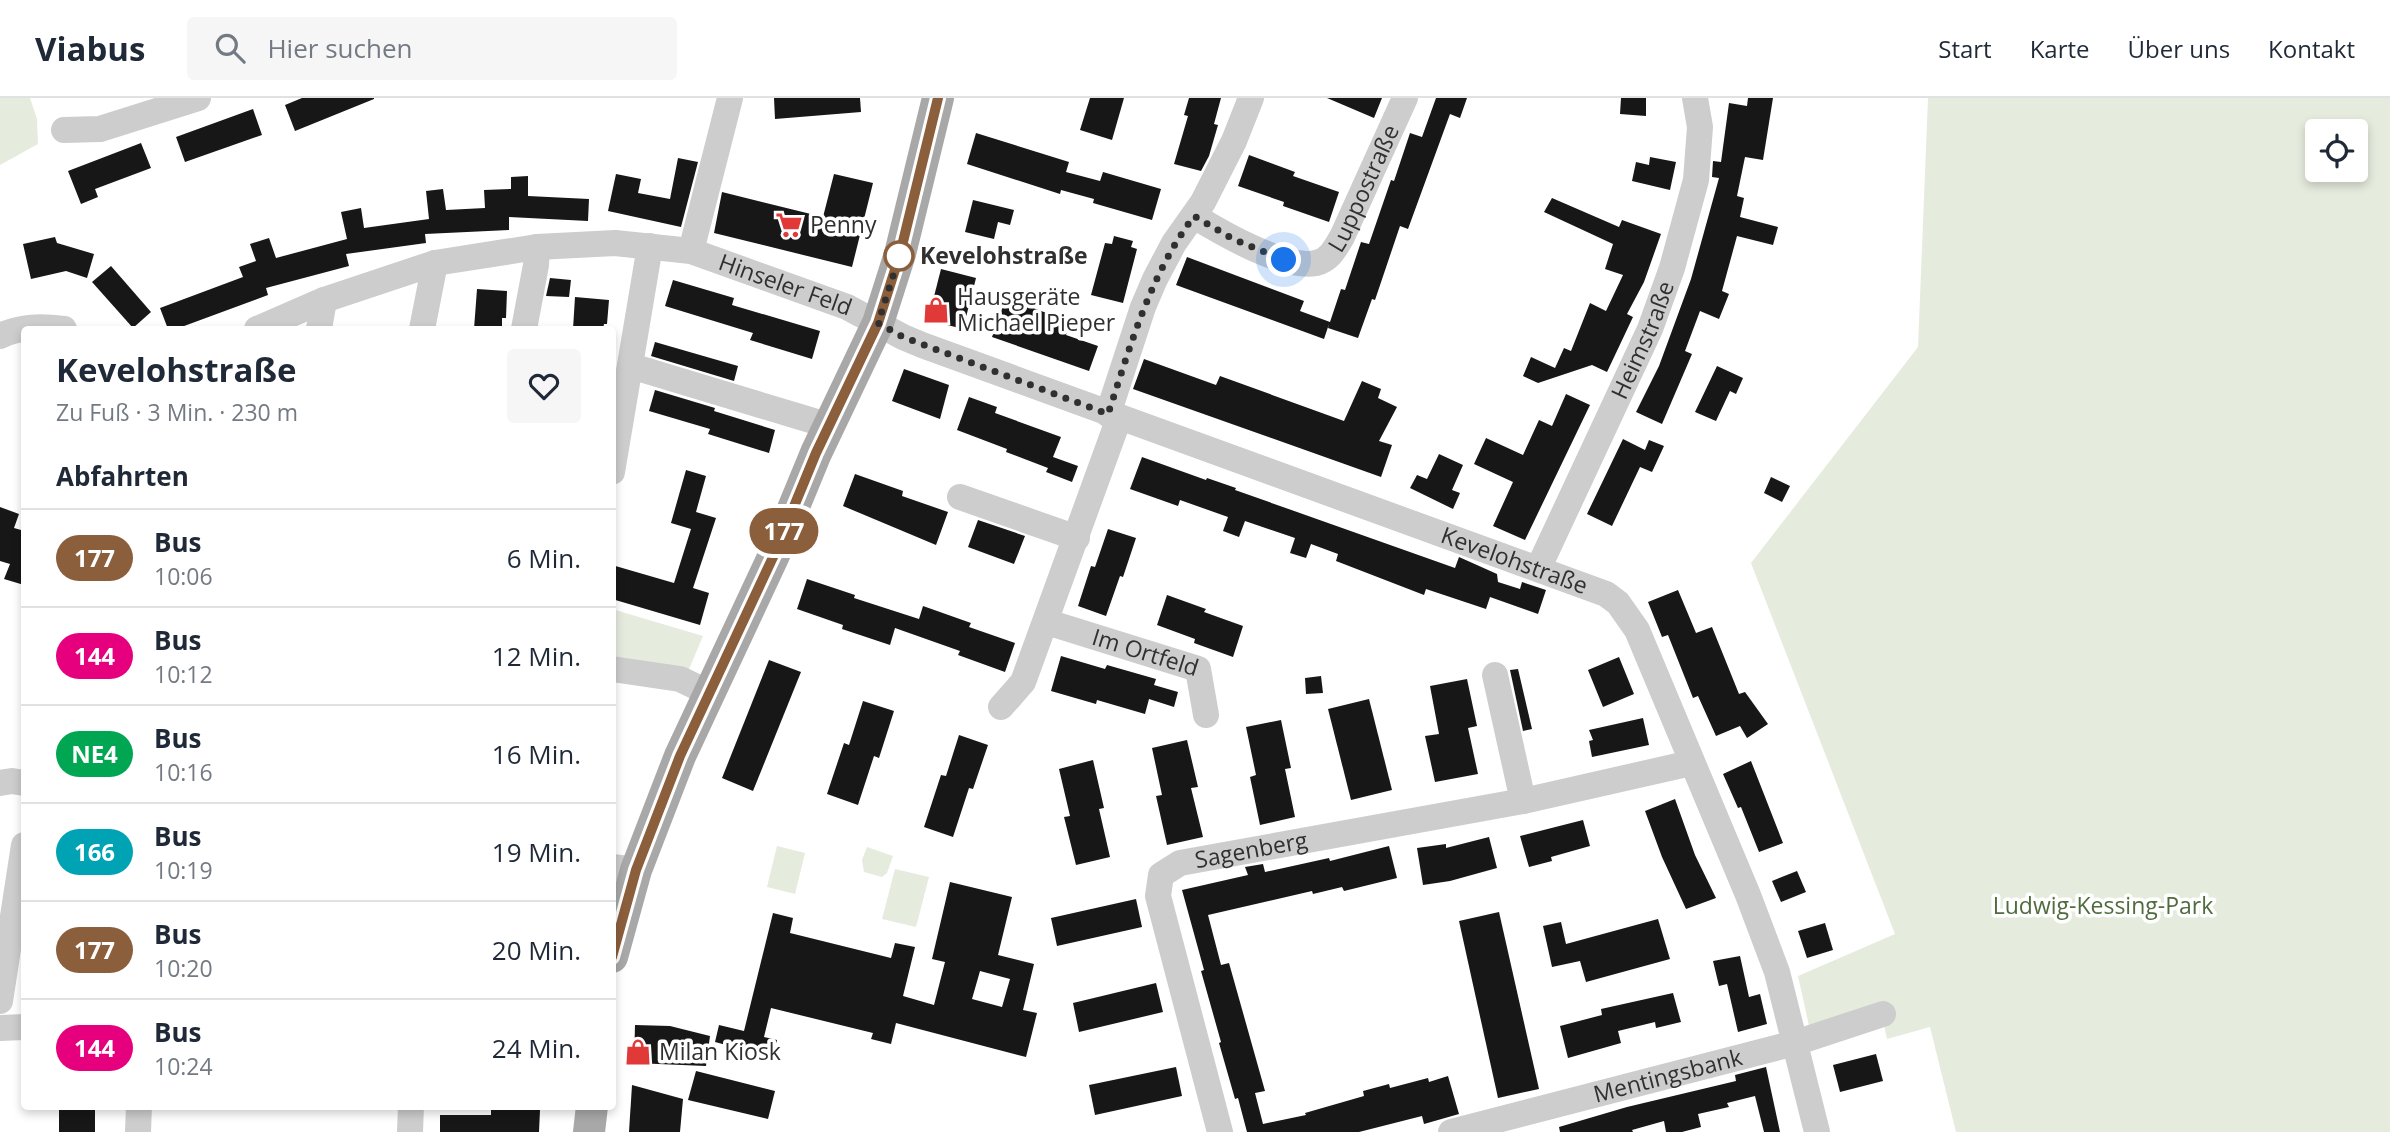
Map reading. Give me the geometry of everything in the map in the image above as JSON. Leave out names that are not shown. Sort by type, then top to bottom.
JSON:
[{"type":"main road","points":[[616,927],[624,868],[774,555],[878,323],[900,254],[938,98]]},
{"type":"main road","points":[[589,1132],[592,1110]]},
{"type":"street","points":[[64,130],[100,129],[198,98]]},
{"type":"street","name":"Hinseler Feld","points":[[691,251],[730,98]]},
{"type":"street","points":[[1001,707],[1023,682],[1077,538],[1143,307],[1174,243],[1194,216],[1234,141],[1251,98]]},
{"type":"street","name":"Luppostraße","points":[[1194,216],[1233,239],[1284,260],[1303,264],[1318,263],[1333,254],[1342,237],[1405,98]]},
{"type":"street","name":"Heimstraße","points":[[1538,569],[1650,329],[1672,268],[1696,180],[1700,127],[1695,98]]},
{"type":"street","name":"Hinseler Feld","points":[[264,326],[324,300],[435,263],[537,247],[615,243],[691,251],[848,307],[878,323]]},
{"type":"street","points":[[616,450],[650,246]]},
{"type":"street","points":[[525,326],[537,247]]},
{"type":"street","points":[[423,326],[435,263]]},
{"type":"street","points":[[320,326],[324,300]]},
{"type":"street","name":"Kevelohstraße","points":[[878,323],[903,337],[1606,594],[1618,603],[1637,630],[1748,895],[1777,972],[1817,1132]]},
{"type":"street","points":[[0,337],[21,329]]},
{"type":"street","points":[[631,366],[830,426]]},
{"type":"street","points":[[960,497],[1077,538]]},
{"type":"street","name":"Im Ortfeld","points":[[1046,622],[1198,669],[1206,715]]},
{"type":"street","points":[[616,670],[680,679],[709,693]]},
{"type":"street","points":[[1495,676],[1523,801]]},
{"type":"street","name":"Sagenberg","points":[[1220,1132],[1158,895],[1161,876],[1180,863],[1523,801],[1691,763]]},
{"type":"street","points":[[0,783],[21,782]]},
{"type":"street","points":[[0,1001],[21,888]]},
{"type":"street","name":"Mentingsbank","points":[[1451,1132],[1795,1043],[1883,1014]]},
{"type":"street","points":[[0,1028],[21,1027]]},
{"type":"street","points":[[138,1132],[139,1110]]},
{"type":"street","points":[[410,1132],[411,1110]]},
{"type":"green space","points":[[0,98],[30,98],[37,119],[38,144],[0,165]]},
{"type":"green space","name":"Ludwig-Kessing-Park","points":[[1928,98],[2390,98],[2390,1132],[1956,1132],[1930,1027],[1887,1039],[1883,1021],[1813,1044],[1798,976],[1895,934],[1751,563],[1918,347]]},
{"type":"green space","points":[[616,610],[703,636],[687,674],[616,660]]},
{"type":"green space","points":[[777,846],[805,853],[795,894],[767,887]]},
{"type":"green space","points":[[867,847],[893,856],[887,873],[882,877],[864,872],[862,860]]},
{"type":"green space","points":[[895,869],[929,877],[916,927],[882,919]]},
{"type":"building","points":[[302,98],[374,99],[295,131],[285,105]]},
{"type":"building","points":[[774,98],[860,98],[861,112],[775,119]]},
{"type":"building","points":[[1090,98],[1124,98],[1112,140],[1080,130]]},
{"type":"building","points":[[1189,98],[1221,98],[1214,124],[1218,125],[1209,156],[1201,171],[1174,164],[1188,116],[1184,115]]},
{"type":"building","points":[[1327,98],[1382,98],[1374,118]]},
{"type":"building","points":[[1436,98],[1467,98],[1460,118],[1450,114],[1408,229],[1400,226],[1375,300],[1372,299],[1358,338],[1328,328],[1329,324],[1324,339],[1176,285],[1187,257],[1304,301],[1300,311],[1330,322],[1341,289],[1345,290],[1361,242],[1369,244],[1410,133],[1422,137]]},
{"type":"building","points":[[1621,98],[1646,98],[1646,116],[1620,114]]},
{"type":"building","points":[[1748,98],[1773,98],[1763,160],[1745,157],[1737,196],[1744,198],[1740,217],[1778,227],[1773,245],[1737,236],[1722,291],[1729,294],[1719,319],[1700,311],[1685,351],[1692,354],[1662,424],[1636,412],[1659,366],[1691,279],[1719,178],[1712,177],[1713,161],[1721,162],[1729,103],[1747,106]]},
{"type":"building","points":[[253,109],[262,135],[185,162],[176,137]]},
{"type":"building","points":[[976,133],[1069,162],[1066,172],[1100,181],[1103,172],[1161,189],[1152,220],[1093,203],[1094,199],[1061,190],[1060,194],[967,164]]},
{"type":"building","points":[[141,143],[151,168],[95,189],[98,197],[81,204],[68,171]]},
{"type":"building","points":[[1249,155],[1295,172],[1293,176],[1339,192],[1329,222],[1238,186]]},
{"type":"building","points":[[1650,157],[1676,162],[1670,190],[1632,181],[1636,162],[1649,165]]},
{"type":"building","points":[[678,158],[698,162],[681,227],[608,211],[616,174],[641,179],[638,193],[670,199]]},
{"type":"building","name":"Penny","points":[[834,174],[873,183],[852,267],[714,233],[722,192],[823,217]]},
{"type":"building","points":[[528,176],[528,196],[589,199],[588,221],[509,217],[509,230],[425,234],[426,243],[346,254],[349,266],[266,288],[268,295],[184,326],[167,326],[160,308],[243,277],[239,267],[256,261],[250,244],[269,238],[276,258],[347,239],[341,212],[361,208],[364,228],[429,219],[426,191],[443,189],[446,210],[485,208],[484,190],[511,189],[511,177]]},
{"type":"building","points":[[1552,198],[1619,227],[1622,220],[1661,234],[1644,282],[1627,314],[1633,317],[1607,372],[1592,365],[1538,383],[1523,376],[1531,357],[1555,368],[1564,348],[1571,351],[1590,303],[1606,311],[1623,275],[1605,269],[1613,244],[1544,212]]},
{"type":"building","points":[[973,200],[1014,210],[1010,225],[998,222],[994,239],[965,232]]},
{"type":"building","points":[[1114,236],[1133,241],[1131,247],[1137,249],[1123,303],[1091,295],[1105,243],[1112,244]]},
{"type":"building","points":[[55,237],[57,243],[94,254],[87,278],[66,271],[31,279],[23,244]]},
{"type":"building","points":[[111,266],[151,312],[135,326],[131,326],[92,282]]},
{"type":"building","points":[[941,269],[976,278],[963,329],[928,320]]},
{"type":"building","points":[[550,278],[571,280],[569,297],[546,296]]},
{"type":"building","points":[[673,280],[734,298],[732,305],[820,331],[812,359],[750,340],[753,333],[665,306]]},
{"type":"building","points":[[477,289],[507,291],[506,318],[502,318],[502,326],[474,326]]},
{"type":"building","points":[[575,297],[609,300],[607,324],[573,326]]},
{"type":"building","points":[[1006,298],[1052,315],[1053,313],[1072,319],[1066,335],[1098,346],[1089,371],[992,337]]},
{"type":"building","points":[[655,342],[738,366],[734,381],[651,356]]},
{"type":"building","points":[[1144,359],[1216,385],[1220,376],[1344,421],[1362,381],[1381,389],[1378,398],[1397,407],[1379,441],[1392,445],[1381,477],[1133,389]]},
{"type":"building","points":[[1717,366],[1743,378],[1736,394],[1730,391],[1716,421],[1695,412]]},
{"type":"building","points":[[904,369],[949,385],[940,419],[892,401]]},
{"type":"building","points":[[655,390],[775,430],[769,453],[708,434],[710,429],[649,411]]},
{"type":"building","points":[[1566,394],[1590,405],[1525,540],[1493,526],[1513,482],[1474,464],[1486,438],[1523,455],[1539,420],[1552,426]]},
{"type":"building","points":[[969,397],[997,407],[995,413],[1061,437],[1053,457],[1078,466],[1072,482],[1046,472],[1048,468],[1006,452],[1007,449],[957,430]]},
{"type":"building","points":[[1623,439],[1645,450],[1649,440],[1664,446],[1652,472],[1640,467],[1612,526],[1587,514]]},
{"type":"building","points":[[1439,454],[1463,465],[1452,490],[1460,493],[1453,509],[1410,488],[1417,475],[1427,479]]},
{"type":"building","points":[[1142,457],[1236,488],[1235,490],[1455,568],[1459,557],[1497,574],[1498,582],[1520,589],[1522,582],[1546,590],[1538,614],[1490,597],[1486,609],[1426,589],[1424,595],[1336,561],[1338,554],[1311,544],[1306,558],[1290,553],[1295,538],[1245,521],[1239,537],[1223,531],[1228,517],[1180,500],[1178,506],[1130,489]]},
{"type":"building","points":[[686,470],[706,476],[696,512],[716,518],[693,588],[709,593],[700,625],[616,600],[616,566],[674,583],[691,529],[671,523]]},
{"type":"building","points":[[855,474],[903,491],[902,496],[948,512],[936,545],[843,506]]},
{"type":"building","points":[[1771,477],[1790,486],[1782,502],[1764,493]]},
{"type":"building","points":[[0,507],[19,514],[14,528],[21,530],[21,584],[4,579],[10,564],[0,561]]},
{"type":"building","points":[[978,520],[1025,536],[1014,564],[968,547]]},
{"type":"building","points":[[1108,529],[1136,538],[1106,616],[1078,606],[1091,566],[1095,567]]},
{"type":"building","points":[[807,579],[919,619],[923,606],[971,623],[969,627],[1015,643],[1005,672],[958,655],[960,651],[895,628],[890,645],[842,629],[843,625],[797,609]]},
{"type":"building","points":[[1678,590],[1696,633],[1712,627],[1739,694],[1745,692],[1768,724],[1747,738],[1740,726],[1716,736],[1698,696],[1693,698],[1668,635],[1662,637],[1648,602]]},
{"type":"building","points":[[1167,595],[1243,626],[1233,657],[1194,643],[1195,639],[1157,625]]},
{"type":"building","points":[[1061,656],[1105,669],[1107,665],[1156,679],[1154,685],[1178,692],[1174,707],[1149,699],[1145,714],[1097,700],[1096,704],[1051,691]]},
{"type":"building","points":[[1619,657],[1634,694],[1603,707],[1588,670]]},
{"type":"building","points":[[769,660],[801,672],[753,791],[722,778]]},
{"type":"building","points":[[1518,669],[1532,729],[1523,731],[1510,670]]},
{"type":"building","points":[[1321,676],[1323,693],[1306,694],[1305,678]]},
{"type":"building","points":[[1467,679],[1477,726],[1468,728],[1478,774],[1435,782],[1425,736],[1439,734],[1430,686]]},
{"type":"building","points":[[1369,699],[1392,790],[1351,800],[1328,709]]},
{"type":"building","points":[[863,701],[894,711],[879,758],[874,756],[858,805],[827,794],[844,743],[849,745]]},
{"type":"building","points":[[1643,718],[1649,745],[1592,757],[1589,741],[1593,740],[1589,730]]},
{"type":"building","points":[[1281,720],[1291,768],[1285,769],[1295,817],[1260,825],[1250,777],[1256,775],[1246,727]]},
{"type":"building","points":[[959,735],[988,745],[973,789],[969,788],[953,837],[924,827],[941,775],[946,776]]},
{"type":"building","points":[[1187,740],[1198,787],[1191,788],[1203,837],[1167,845],[1156,796],[1162,795],[1152,748]]},
{"type":"building","points":[[1093,760],[1104,808],[1099,809],[1110,857],[1076,865],[1064,817],[1070,816],[1059,769]]},
{"type":"building","points":[[1751,761],[1783,843],[1759,852],[1741,807],[1738,808],[1723,774]]},
{"type":"building","points":[[1675,799],[1695,855],[1716,898],[1686,909],[1645,811]]},
{"type":"building","points":[[1583,820],[1590,846],[1551,857],[1552,861],[1529,867],[1520,836]]},
{"type":"building","points":[[1489,837],[1497,868],[1450,881],[1423,885],[1417,848],[1446,844],[1446,848]]},
{"type":"building","points":[[1389,846],[1397,878],[1344,891],[1342,887],[1313,894],[1312,891],[1208,915],[1221,965],[1229,963],[1265,1091],[1255,1093],[1263,1124],[1306,1115],[1305,1113],[1364,1096],[1363,1091],[1389,1084],[1390,1088],[1448,1076],[1459,1114],[1424,1124],[1422,1116],[1359,1132],[1247,1132],[1219,1043],[1221,1042],[1201,971],[1204,970],[1182,890],[1248,875],[1245,867],[1263,864],[1265,872],[1329,858],[1330,861]]},
{"type":"building","points":[[1797,871],[1806,892],[1781,902],[1772,881]]},
{"type":"building","points":[[950,882],[1012,897],[998,955],[1034,964],[1023,1010],[1037,1013],[1026,1057],[896,1023],[891,1044],[871,1039],[873,1033],[771,1008],[764,1037],[777,1040],[772,1057],[715,1042],[719,1025],[744,1031],[773,913],[793,918],[790,933],[891,958],[895,943],[915,947],[903,996],[934,1005],[945,962],[932,959]],"holes":[[[980,971],[1010,979],[1002,1007],[972,999]]]},
{"type":"building","points":[[1136,899],[1142,927],[1057,946],[1051,918]]},
{"type":"building","points":[[1499,912],[1539,1089],[1498,1098],[1459,921]]},
{"type":"building","points":[[1658,919],[1670,959],[1586,982],[1580,961],[1552,967],[1543,926],[1561,922],[1566,944]]},
{"type":"building","points":[[1825,923],[1833,950],[1807,958],[1798,931]]},
{"type":"building","points":[[1740,956],[1749,997],[1760,994],[1767,1024],[1738,1032],[1727,984],[1719,986],[1713,961]]},
{"type":"building","points":[[1156,983],[1163,1012],[1079,1032],[1073,1003]]},
{"type":"building","points":[[1673,993],[1681,1022],[1656,1028],[1655,1022],[1618,1031],[1621,1043],[1568,1058],[1560,1026],[1602,1015],[1601,1009]]},
{"type":"building","points":[[635,1025],[670,1026],[710,1036],[706,1066],[634,1063]]},
{"type":"building","points":[[1876,1054],[1883,1081],[1840,1092],[1833,1065]]},
{"type":"building","points":[[1176,1067],[1182,1096],[1095,1115],[1089,1085]]},
{"type":"building","points":[[1766,1067],[1780,1132],[1764,1132],[1755,1096],[1727,1103],[1729,1107],[1698,1114],[1701,1127],[1682,1132],[1666,1132],[1664,1121],[1632,1130],[1633,1132],[1560,1132],[1559,1127],[1627,1107],[1736,1081],[1735,1075]]},
{"type":"building","points":[[696,1071],[775,1091],[768,1119],[688,1100]]},
{"type":"building","points":[[632,1085],[683,1099],[680,1132],[629,1132]]},
{"type":"building","points":[[59,1110],[95,1110],[95,1132],[59,1132]]},
{"type":"building","points":[[491,1110],[540,1110],[539,1132],[440,1132],[440,1115],[491,1115]]},
{"type":"bus line","name":"177","points":[[616,940],[653,820],[680,756],[774,555],[816,453],[878,323],[900,254],[924,146],[938,98]]},
{"type":"place","name":"Penny","points":[[789,225]]},
{"type":"place","name":"Kevelohstraße","points":[[899,256]]},
{"type":"place","name":"Hausgeräte Michael Pieper","points":[[936,310]]},
{"type":"place","name":"Milan Kiosk","points":[[638,1052]]},
{"type":"route","points":[[899,256],[900,254],[878,323],[903,337],[1108,414],[1143,307],[1155,279],[1174,243],[1194,216],[1233,239],[1284,260]]}]
